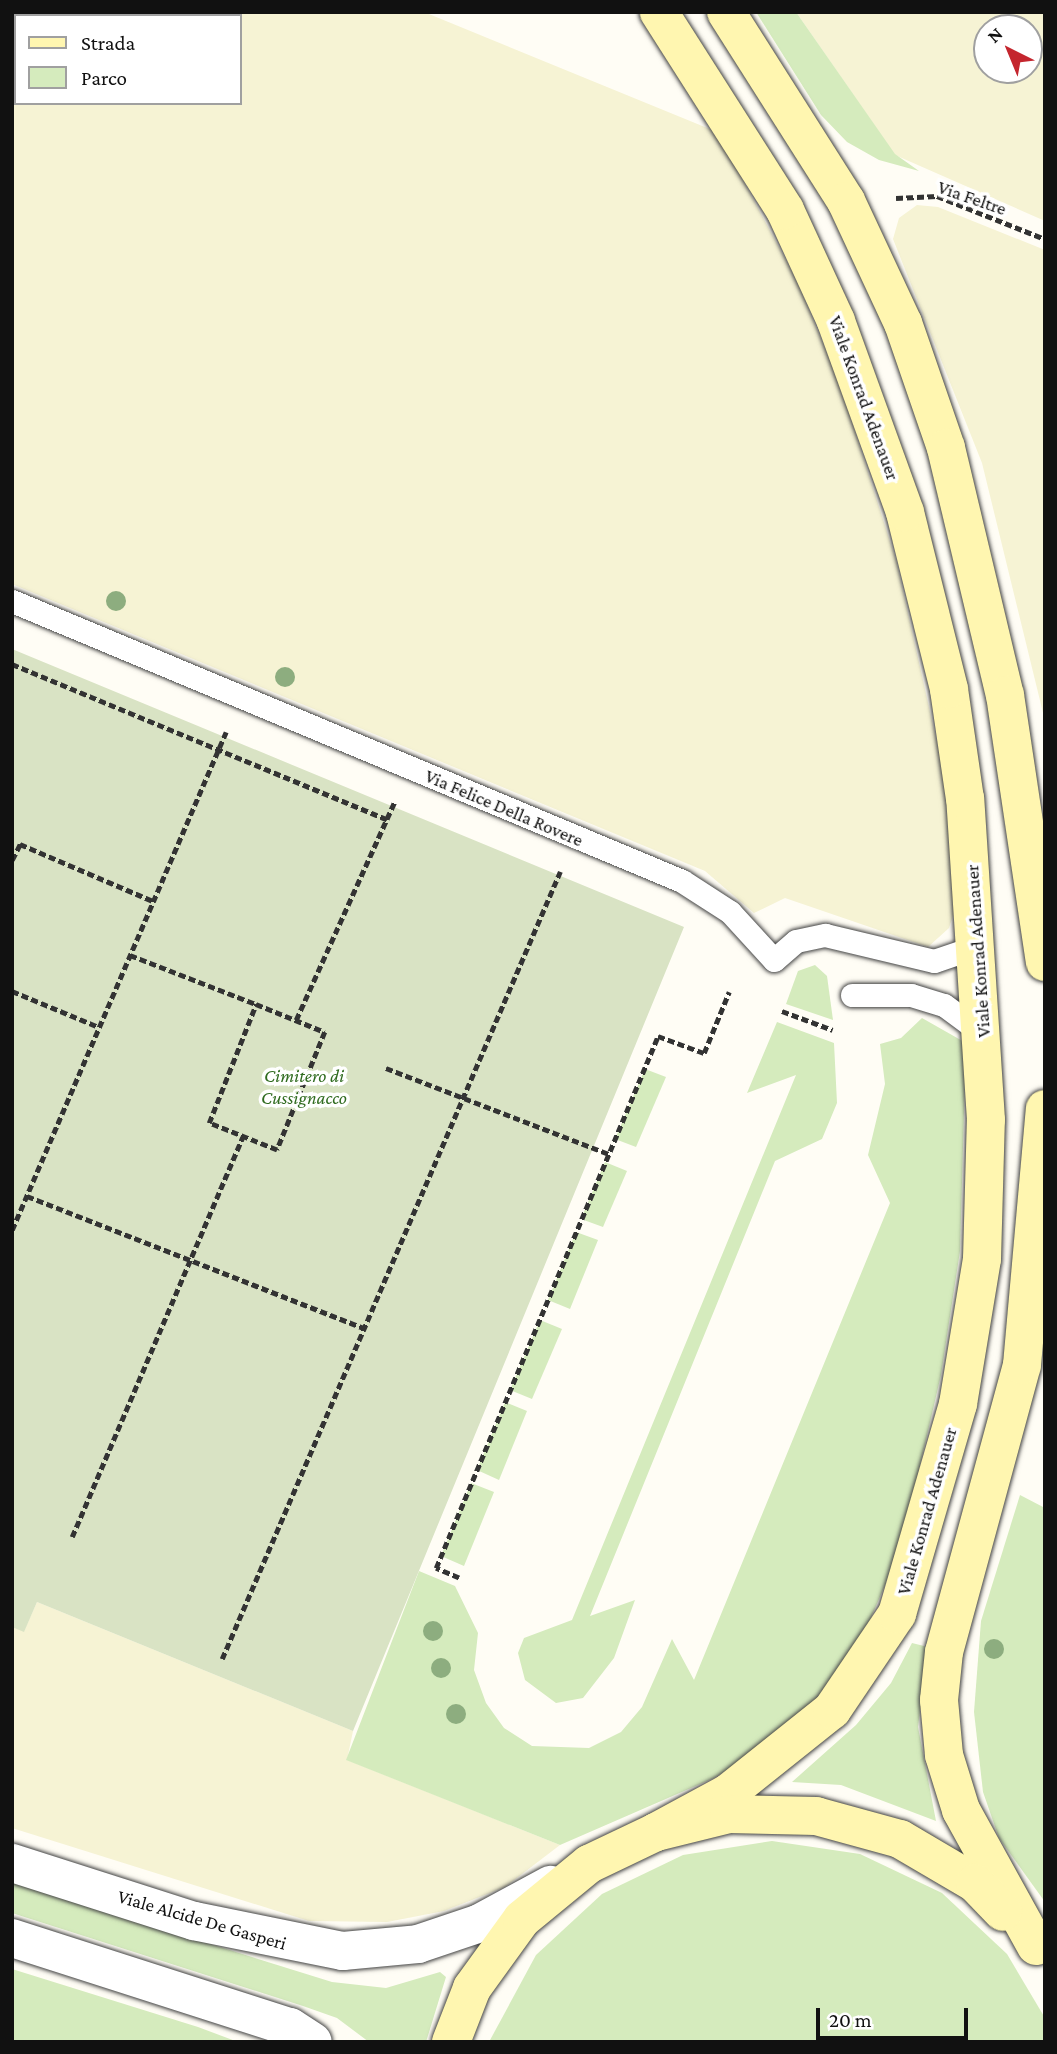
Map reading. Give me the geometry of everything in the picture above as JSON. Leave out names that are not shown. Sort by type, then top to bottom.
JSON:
[{"type":"main road","name":"Viale Konrad Adenauer","points":[[656,1832],[728,1793],[832,1710],[897,1614],[958,1404],[982,1259],[983,1034],[978,946],[949,689],[873,415],[785,210],[659,12]]},
{"type":"main road","points":[[726,12],[846,201],[903,323],[950,460],[1008,709],[1045,962]]},
{"type":"main road","points":[[1041,1951],[961,1810],[944,1755],[939,1700],[944,1652],[1022,1365],[1045,1109]]},
{"type":"main road","points":[[451,2042],[472,1988],[522,1919],[589,1864],[656,1832],[729,1814],[816,1816],[900,1839],[975,1883],[1041,1951]]},
{"type":"street","name":"Viale Alcide De Gasperi","points":[[12,1863],[194,1921],[343,1951],[418,1944],[480,1923],[589,1864]]},
{"type":"street","points":[[12,1938],[290,2027],[313,2042]]},
{"type":"lane","name":"Via Felice Della Rovere","points":[[12,601],[682,881],[730,912],[774,960],[796,941],[825,935],[934,961],[978,946]]},
{"type":"lane","points":[[852,995],[922,999],[944,1005],[983,1034]]},
{"type":"path","name":"Via Feltre","points":[[846,201],[937,196],[1045,239]]},
{"type":"path","points":[[12,664],[387,819]]},
{"type":"path","points":[[12,1230],[224,736]]},
{"type":"path","points":[[296,1020],[393,807]]},
{"type":"path","points":[[12,860],[20,844],[153,901]]},
{"type":"path","points":[[222,1659],[559,875]]},
{"type":"path","points":[[130,955],[256,1004],[325,1032],[277,1150],[209,1123],[256,1004]]},
{"type":"path","points":[[12,992],[99,1027]]},
{"type":"path","points":[[459,1578],[436,1568],[658,1036],[704,1053],[729,992]]},
{"type":"path","points":[[782,1012],[833,1030]]},
{"type":"path","points":[[386,1068],[609,1154]]},
{"type":"path","points":[[72,1537],[243,1137]]},
{"type":"path","points":[[27,1196],[364,1328]]},
{"type":"shaded area","points":[[12,12],[424,12],[717,132],[796,279],[839,382],[896,560],[942,765],[961,891],[949,928],[928,947],[785,898],[754,913],[705,871],[12,584]]},
{"type":"shaded area","points":[[796,12],[1045,12],[1045,221],[895,155]]},
{"type":"shaded area","points":[[917,205],[938,207],[1045,250],[1045,721],[982,463],[893,239],[899,218]]},
{"type":"shaded area","points":[[37,1602],[353,1731],[347,1760],[560,1845],[505,1887],[444,1911],[387,1922],[309,1921],[12,1828],[12,1627],[24,1631]]},
{"type":"green space","points":[[756,12],[796,12],[895,154],[919,171],[879,160],[847,142],[821,115]]},
{"type":"green space","name":"Cimitero di Cussignacco","points":[[12,649],[684,927],[353,1731],[37,1602],[24,1632],[12,1627]]},
{"type":"green space","points":[[815,965],[827,976],[833,1020],[786,1004],[798,971]]},
{"type":"green space","points":[[922,1018],[966,1043],[960,1251],[941,1375],[914,1491],[886,1583],[862,1638],[829,1689],[755,1753],[714,1778],[560,1845],[346,1760],[419,1571],[455,1586],[478,1633],[474,1670],[486,1703],[504,1728],[532,1746],[589,1748],[621,1732],[642,1707],[672,1639],[694,1680],[890,1203],[868,1155],[885,1084],[880,1044],[901,1038]]},
{"type":"green space","points":[[777,1022],[834,1043],[837,1103],[822,1139],[775,1161],[590,1616],[635,1600],[614,1658],[583,1698],[556,1703],[525,1680],[518,1653],[524,1638],[572,1620],[796,1075],[747,1093]]},
{"type":"green space","points":[[645,1069],[666,1077],[636,1147],[615,1139]]},
{"type":"green space","points":[[605,1162],[627,1171],[603,1227],[581,1219]]},
{"type":"green space","points":[[576,1232],[598,1240],[570,1309],[548,1300]]},
{"type":"green space","points":[[540,1320],[562,1329],[532,1399],[510,1390]]},
{"type":"green space","points":[[505,1402],[527,1411],[499,1480],[477,1470]]},
{"type":"green space","points":[[471,1483],[494,1492],[464,1566],[441,1556]]},
{"type":"green space","points":[[1020,1495],[1045,1508],[1045,1902],[999,1838],[983,1792],[974,1712],[981,1621]]},
{"type":"green space","points":[[912,1643],[928,1647],[918,1727],[936,1821],[841,1785],[792,1782],[856,1725],[891,1683]]},
{"type":"green space","points":[[772,1841],[860,1854],[942,1893],[1007,1954],[1045,2018],[1045,2042],[489,2042],[536,1955],[602,1894],[683,1855]]},
{"type":"green space","points":[[12,1882],[332,1982],[386,1988],[440,1972],[446,1977],[426,2042],[369,2042],[337,2018],[12,1913]]},
{"type":"green space","points":[[12,1969],[198,2027],[238,2042],[12,2042]]}]
